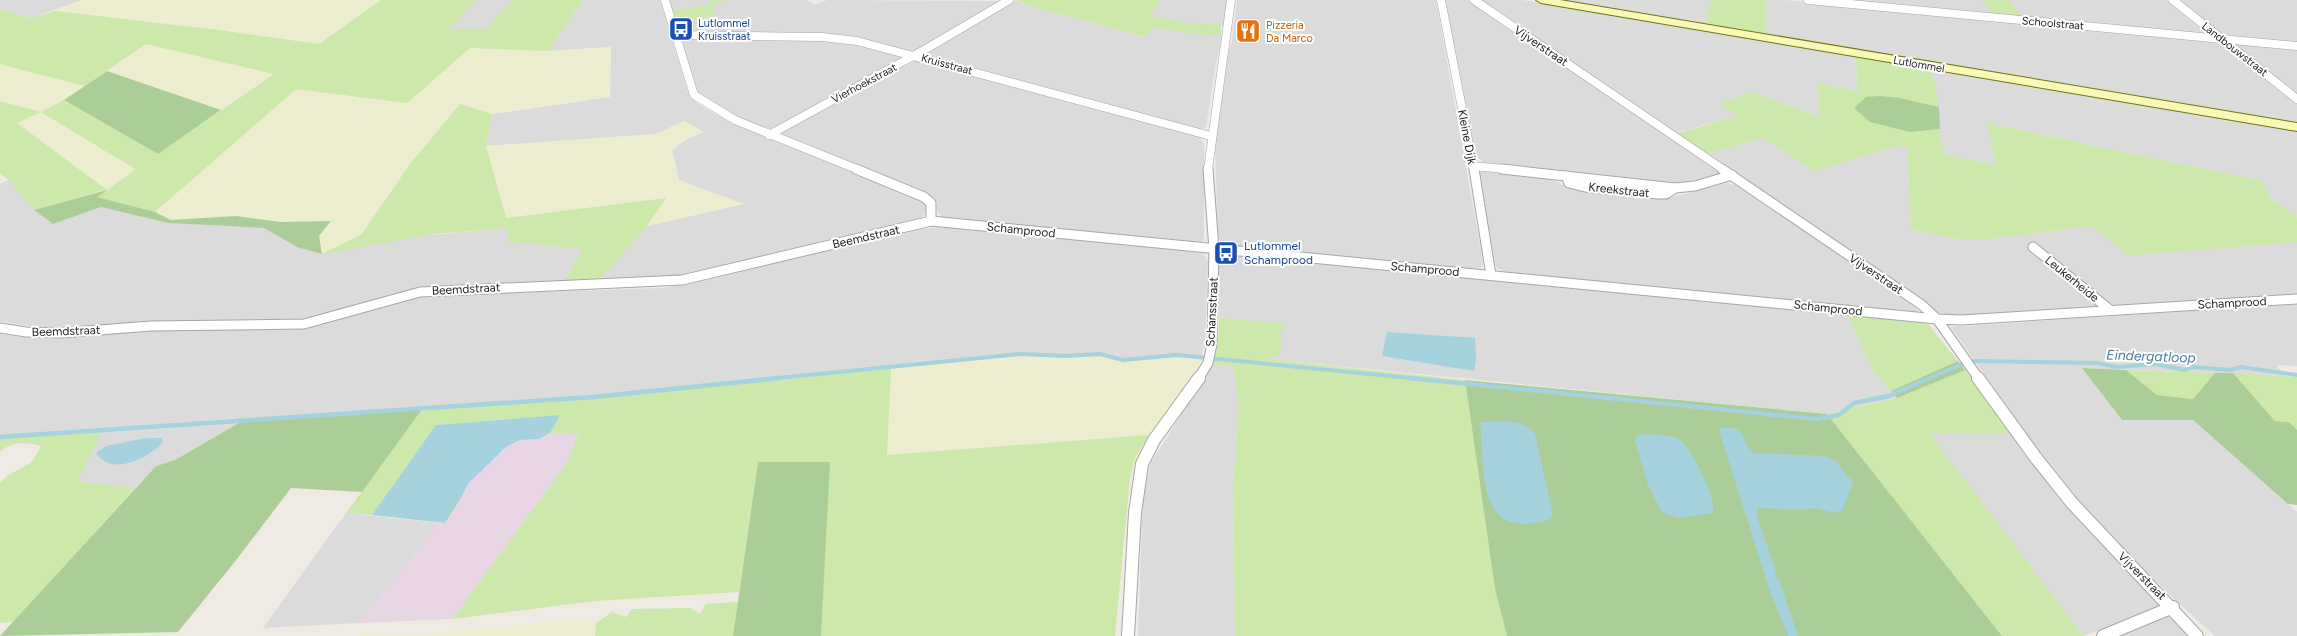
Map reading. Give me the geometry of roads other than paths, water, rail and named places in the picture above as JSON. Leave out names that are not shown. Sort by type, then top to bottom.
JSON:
[{"type":"main road","name":"Lutlommel","points":[[1541,0],[2297,127]]},
{"type":"street","points":[[665,0],[694,95],[718,111],[770,135],[924,197],[931,202],[931,221]]},
{"type":"street","name":"Vierhoekstraat","points":[[770,135],[915,55],[1008,0]]},
{"type":"street","name":"Schansstraat","points":[[1128,636],[1135,513],[1142,464],[1154,440],[1209,359],[1212,344],[1214,249],[1208,164],[1232,0]]},
{"type":"street","name":"Kleine Dijk","points":[[1441,0],[1473,166],[1491,275]]},
{"type":"street","name":"Vijverstraat","points":[[1474,0],[1922,306],[1936,319],[2032,452],[2073,505],[2173,607],[2197,636]]},
{"type":"street","name":"Schoolstraat","points":[[1808,0],[2297,46]]},
{"type":"street","name":"Landbouwstraat","points":[[2173,0],[2297,99]]},
{"type":"street","name":"Kruisstraat","points":[[676,35],[840,38],[915,55],[1211,136]]},
{"type":"street","name":"Kreekstraat","points":[[1473,166],[1566,176],[1569,183],[1585,187],[1659,194],[1666,194],[1675,188],[1694,186],[1732,176]]},
{"type":"street","name":"Schamprood","points":[[931,221],[1936,319],[1961,320],[2297,299]]},
{"type":"street","name":"Beemdstraat","points":[[0,328],[26,332],[60,333],[151,326],[304,324],[420,292],[682,280],[931,221]]},
{"type":"street","name":"Leukerheide","points":[[2033,247],[2110,310]]},
{"type":"street","points":[[2103,636],[2173,607]]},
{"type":"water","points":[[1387,332],[1475,338],[1476,359],[1474,371],[1382,356]]},
{"type":"water","points":[[560,415],[550,433],[539,439],[520,440],[506,447],[468,484],[445,523],[372,515],[436,425]]},
{"type":"water","points":[[1480,423],[1519,423],[1531,429],[1535,434],[1553,515],[1550,519],[1526,524],[1509,521],[1497,512],[1489,499],[1485,482]]},
{"type":"water","points":[[1720,428],[1736,429],[1755,453],[1825,456],[1836,461],[1853,483],[1842,511],[1833,513],[1817,508],[1801,510],[1757,508],[1757,516],[1777,574],[1774,575],[1779,579],[1798,636],[1788,636],[1768,586],[1719,430]]},
{"type":"water","points":[[1642,434],[1672,436],[1685,445],[1697,463],[1707,486],[1713,506],[1713,513],[1678,518],[1662,512],[1648,485],[1635,441],[1637,436]]},
{"type":"water","points":[[146,438],[162,438],[163,443],[148,454],[129,463],[111,464],[103,460],[96,453],[106,446]]},
{"type":"waterway","points":[[768,379],[1020,354],[1066,356],[1100,354],[1123,360],[1177,355],[1421,379]]},
{"type":"waterway","name":"Eindergatloop","points":[[1974,361],[2097,363],[2117,367],[2155,364],[2184,370],[2193,367],[2231,370],[2241,367],[2297,375]]},
{"type":"waterway","name":"Eindergatloop","points":[[1927,379],[1963,364]]},
{"type":"waterway","points":[[0,437],[593,397],[780,378]]},
{"type":"waterway","points":[[1409,378],[1817,419],[1839,415],[1854,403],[1889,396],[1930,378]]},
{"type":"place","name":"Lutlommel Kruisstraat","points":[[681,29]]},
{"type":"place","name":"Pizzeria Da Marco","points":[[1248,31]]},
{"type":"place","name":"Lutlommel Schamprood","points":[[1226,253]]}]
